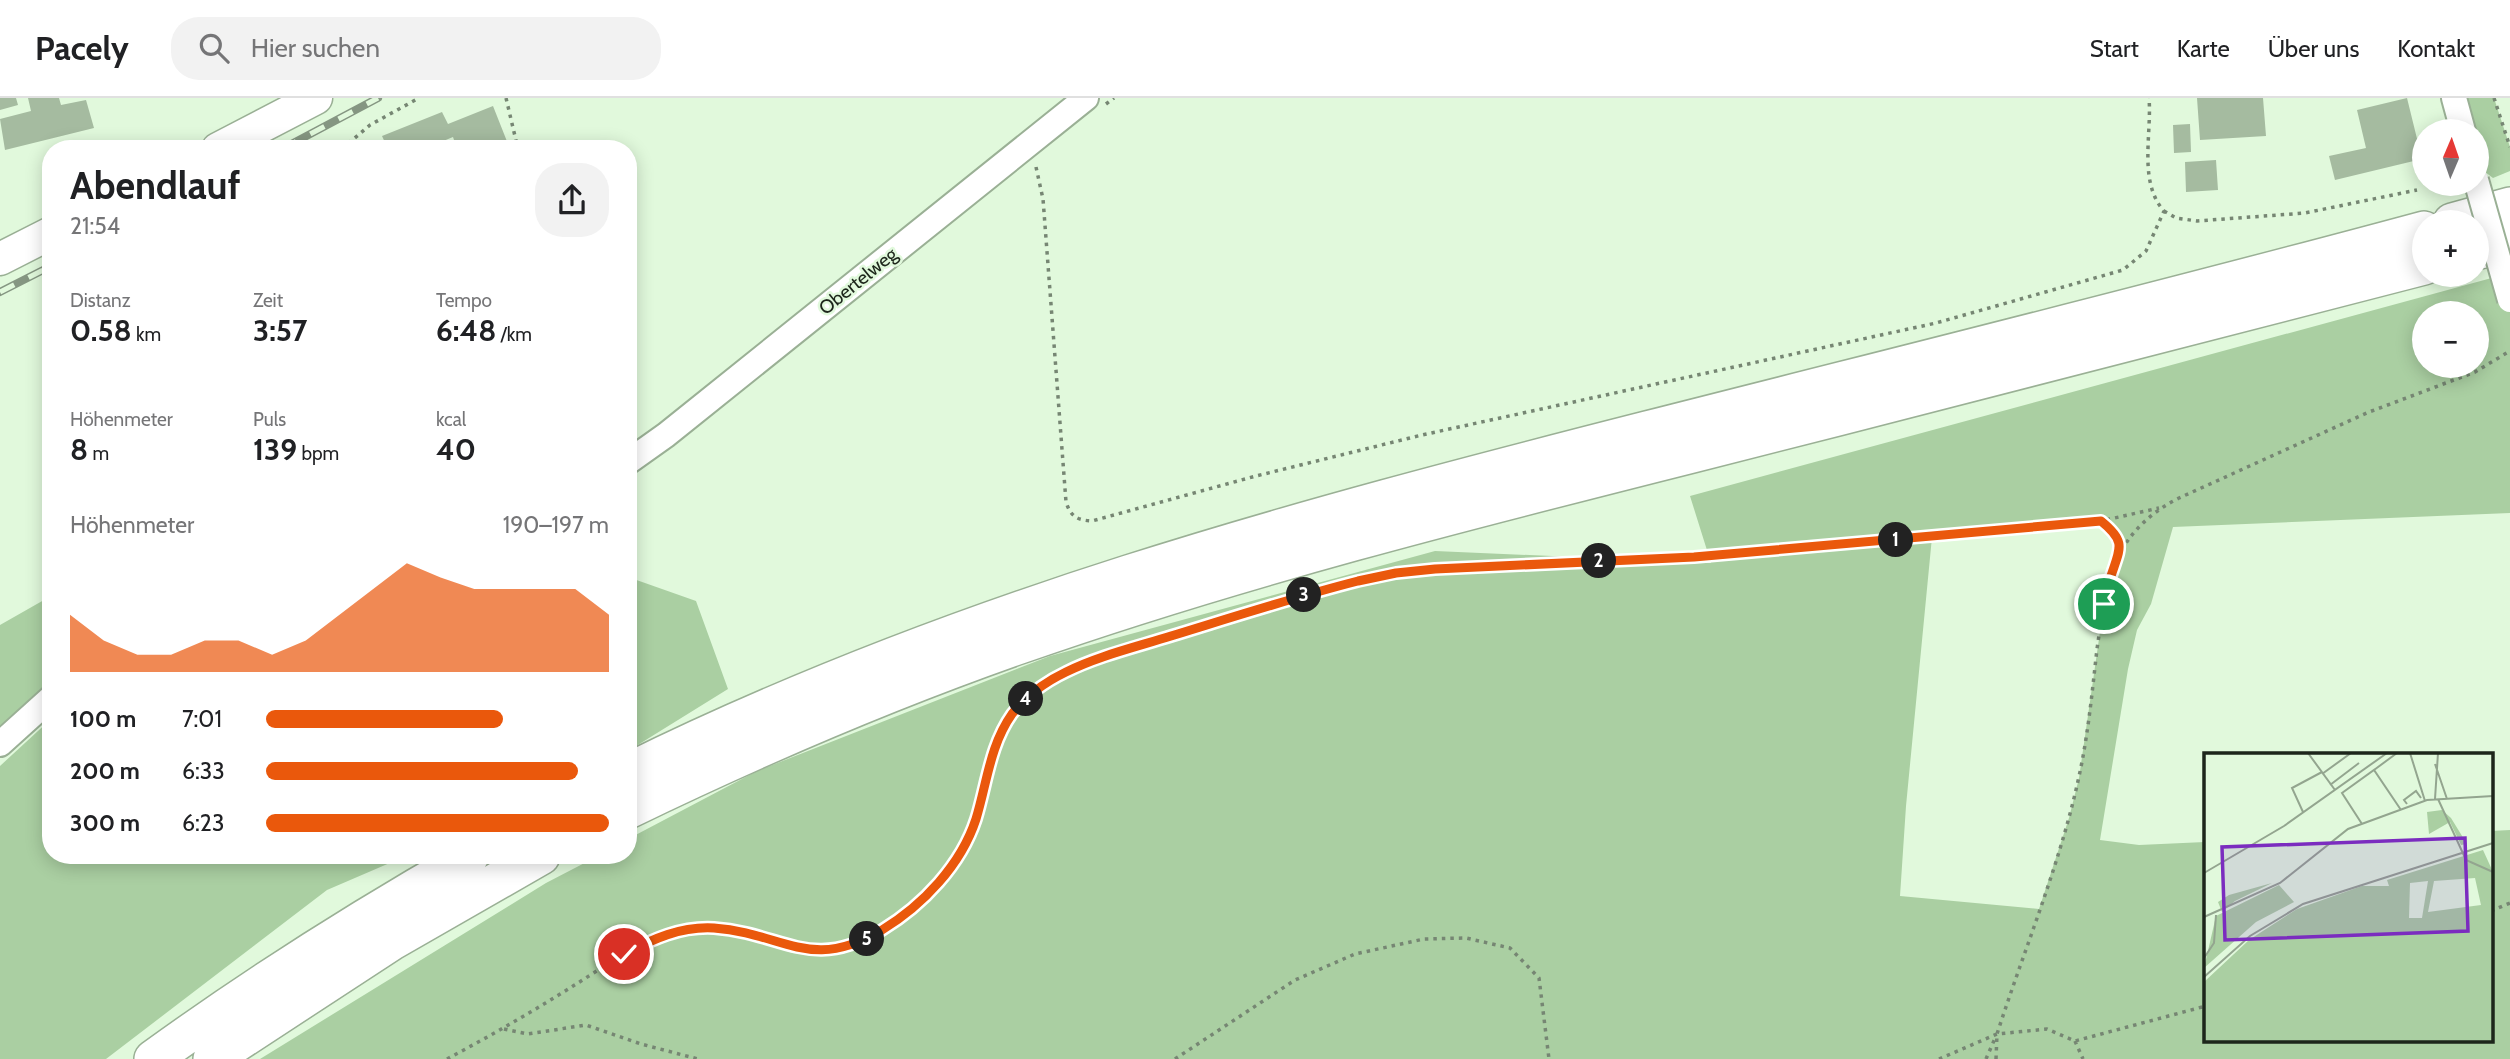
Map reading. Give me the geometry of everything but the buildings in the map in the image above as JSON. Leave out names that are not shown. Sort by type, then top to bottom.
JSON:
[{"type":"highway","points":[[2489,212],[2510,206]]},
{"type":"highway","points":[[637,768],[758,711],[856,670],[1009,612],[1162,562],[1423,488],[2412,233]]},
{"type":"highway","points":[[2489,248],[2510,242]]},
{"type":"highway","points":[[637,806],[771,743],[906,687],[1019,645],[1211,583],[1483,507],[2412,269]]},
{"type":"highway","points":[[153,1059],[328,940],[456,864]]},
{"type":"highway","points":[[212,1059],[368,956],[527,864]]},
{"type":"main road","points":[[235,140],[316,98]]},
{"type":"main road","points":[[0,259],[42,238]]},
{"type":"street","name":"Obertelweg","points":[[637,455],[675,428],[1086,98]]},
{"type":"street","points":[[2454,98],[2460,119]]},
{"type":"street","points":[[2480,196],[2510,301]]},
{"type":"street","points":[[0,744],[42,706]]},
{"type":"path","points":[[352,140],[370,125],[419,98]]},
{"type":"path","points":[[506,98],[516,140]]},
{"type":"path","points":[[2149,98],[2151,192],[2164,211],[2176,219],[2305,213],[2412,191]]},
{"type":"path","points":[[2494,98],[2510,148]]},
{"type":"path","points":[[1024,147],[1037,171],[1043,199],[1066,502],[1069,512],[1078,520],[1092,521],[1256,476],[1434,432],[1936,323],[2113,273],[2132,265],[2146,251],[2164,211]]},
{"type":"path","points":[[447,1059],[504,1029],[624,954],[651,940],[678,931],[715,928],[804,949],[824,950],[844,948],[885,928],[911,909],[935,886],[961,851],[976,818],[997,741],[1020,704],[1042,686],[1068,671],[1125,651],[1309,594],[1396,573],[1694,557],[2101,521],[2159,508],[2369,412],[2474,372],[2510,351]]},
{"type":"path","points":[[1986,1059],[1997,1034],[2069,818],[2087,729],[2104,604],[2111,575],[2132,536],[2159,508]]},
{"type":"path","points":[[2101,521],[2117,538],[2121,552]]},
{"type":"path","points":[[2492,911],[2510,903]]},
{"type":"path","points":[[1175,1059],[1295,980],[1355,954],[1424,939],[1466,938],[1510,948],[1539,978],[1549,1059]]},
{"type":"path","points":[[1939,1059],[1997,1034],[2047,1029],[2075,1041],[2204,1007]]},
{"type":"path","points":[[504,1029],[528,1034],[586,1024],[641,1044],[698,1059]]},
{"type":"path","points":[[1996,1059],[1997,1034]]},
{"type":"path","points":[[2075,1041],[2084,1059]]},
{"type":"green space","points":[[2454,98],[2494,98],[2510,147],[2510,171],[2493,178],[2489,175],[2489,119],[2460,119]]},
{"type":"green space","points":[[2510,273],[2510,513],[2173,527],[2151,604],[2137,630],[2100,840],[2139,845],[2204,842],[2204,1042],[2492,1042],[2492,831],[2510,830],[2510,1059],[260,1059],[546,883],[583,864],[637,864],[637,834],[757,771],[1050,656],[1435,551],[1711,563],[1690,496],[2459,287],[2489,287],[2489,279]],"holes":[[[2101,521],[2117,538],[2121,552],[2111,575],[2104,604],[2079,778],[2069,818],[2039,909],[1900,896],[1932,537]]]},
{"type":"green space","points":[[637,580],[696,601],[728,689],[637,745]]},
{"type":"green space","points":[[42,601],[42,706],[0,744],[0,625]]},
{"type":"green space","points":[[42,727],[42,864],[387,864],[327,890],[106,1059],[0,1059],[0,766]]},
{"type":"railway","points":[[299,140],[378,98]]},
{"type":"railway","points":[[0,292],[42,271]]},
{"type":"route","points":[[624,954],[651,940],[678,931],[699,928],[731,931],[804,949],[844,948],[865,939],[911,909],[949,869],[970,835],[992,756],[1004,727],[1020,704],[1042,686],[1068,671],[1125,651],[1358,581],[1435,569],[1694,557],[2101,521],[2117,538],[2121,552],[2111,575],[2104,604]]}]
